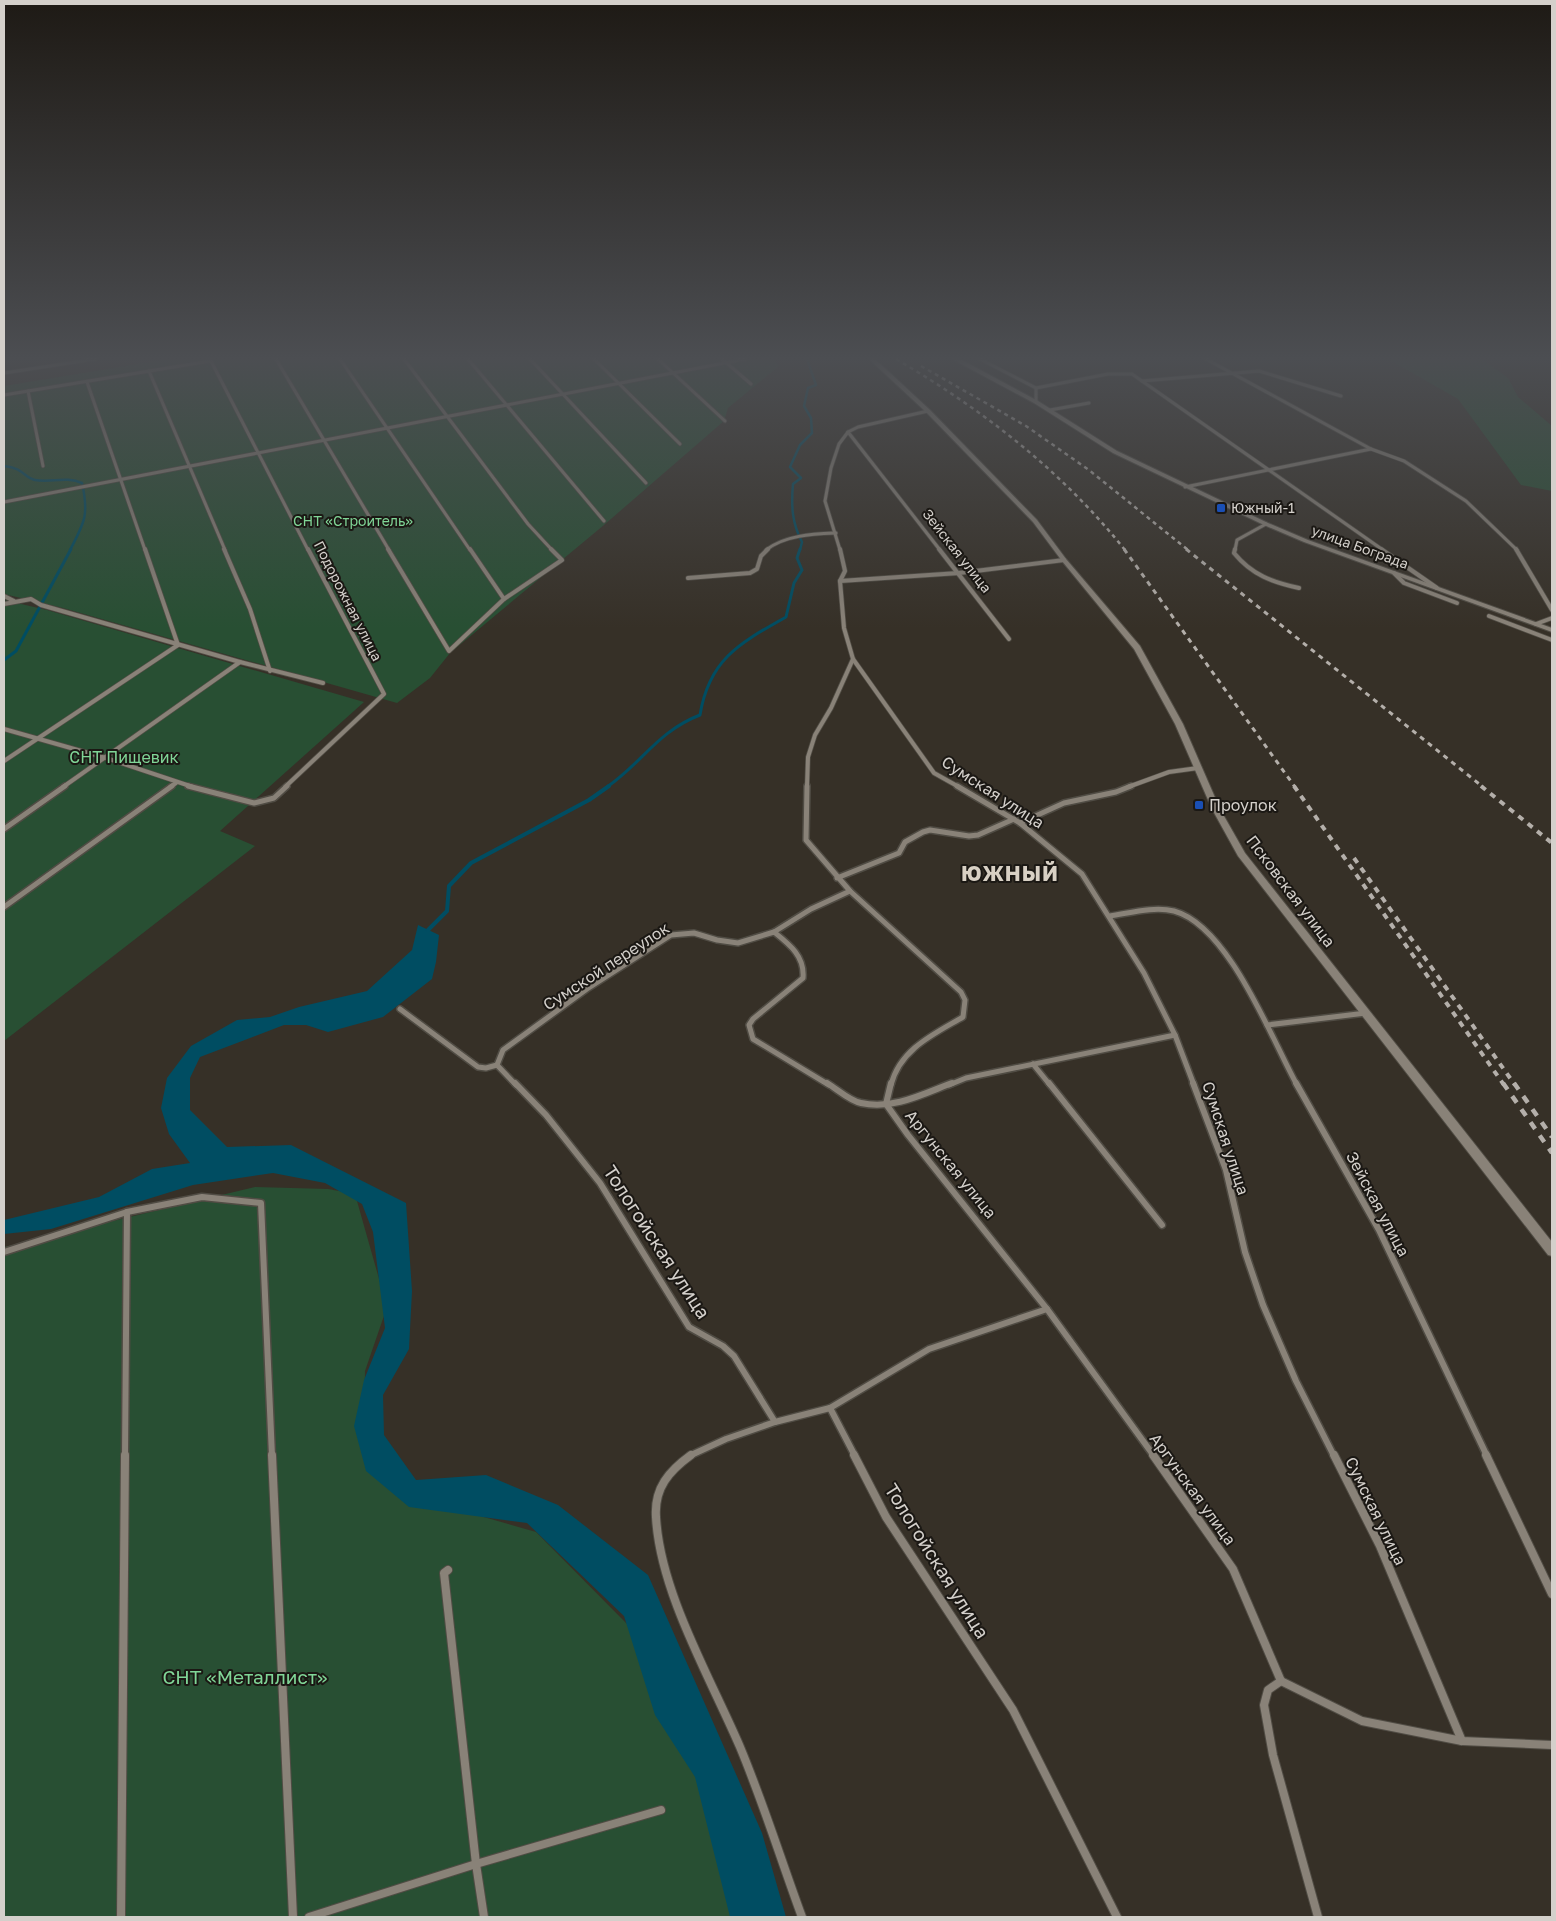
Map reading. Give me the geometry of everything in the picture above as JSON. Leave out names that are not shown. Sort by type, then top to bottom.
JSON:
[{"type":"street","points":[[40,449],[44,466]]},
{"type":"street","points":[[110,449],[178,645]]},
{"type":"street","points":[[184,449],[250,609],[270,671]]},
{"type":"street","name":"Подорожная улица","points":[[176,783],[254,803],[274,798],[384,694],[258,449]]},
{"type":"street","points":[[4,502],[282,449]]},
{"type":"street","points":[[330,449],[449,651],[504,600],[562,560],[528,524],[471,449]]},
{"type":"street","points":[[401,449],[504,600]]},
{"type":"street","points":[[543,449],[604,521]]},
{"type":"street","points":[[614,449],[646,483]]},
{"type":"street","points":[[837,449],[831,468],[825,501],[836,533],[845,571],[840,581],[844,628],[852,659]]},
{"type":"street","name":"Зейская улица","points":[[861,449],[1009,639]]},
{"type":"street","name":"Псковская улица","points":[[964,449],[1034,521],[1137,648],[1179,724],[1216,809],[1241,854],[1552,1251]]},
{"type":"street","name":"улица Бограда","points":[[1110,449],[1185,487],[1306,541],[1552,630]]},
{"type":"street","points":[[1239,449],[1437,588]]},
{"type":"street","points":[[1185,487],[1371,449],[1404,461],[1466,501],[1514,544],[1552,610]]},
{"type":"street","points":[[1266,524],[1237,540],[1234,553],[1241,563],[1265,581],[1299,588]]},
{"type":"street","points":[[688,578],[750,573],[757,569],[760,556],[764,552],[789,538],[806,534],[836,533]]},
{"type":"street","points":[[840,581],[959,573],[1064,560]]},
{"type":"street","points":[[1394,573],[1404,583],[1457,604]]},
{"type":"street","points":[[4,596],[15,602]]},
{"type":"street","points":[[4,604],[31,599],[41,605],[178,645],[323,684]]},
{"type":"street","points":[[1489,616],[1552,640]]},
{"type":"street","points":[[1536,624],[1552,618]]},
{"type":"street","points":[[4,761],[178,645]]},
{"type":"street","name":"Сумская улица","points":[[852,659],[934,773],[967,794],[1020,823],[1082,874],[1144,972],[1175,1036],[1226,1170],[1245,1252],[1263,1305],[1296,1381],[1380,1546],[1462,1741]]},
{"type":"street","name":"Аргунская улица","points":[[852,659],[831,708],[815,735],[808,757],[806,840],[837,878],[961,992],[965,1000],[963,1017],[914,1046],[893,1076],[886,1104],[908,1135],[1047,1309],[1108,1396],[1180,1490],[1232,1569],[1281,1681]]},
{"type":"street","points":[[4,829],[240,662]]},
{"type":"street","points":[[4,729],[106,758],[176,783]]},
{"type":"street","points":[[1020,823],[1064,803],[1116,792],[1169,772],[1198,768]]},
{"type":"street","points":[[4,907],[176,783]]},
{"type":"street","points":[[837,878],[898,853],[905,842],[923,832],[930,830],[969,836],[978,835],[1014,819]]},
{"type":"street","name":"Сумской переулок","points":[[497,1065],[503,1050],[587,989],[671,935],[696,932],[723,942],[743,943],[774,932],[812,909],[850,891]]},
{"type":"street","name":"Зейская улица","points":[[1110,916],[1157,910],[1173,911],[1187,916],[1217,941],[1244,982],[1282,1058],[1379,1230],[1552,1594]]},
{"type":"street","points":[[774,932],[802,960],[805,968],[803,978],[753,1019],[749,1025],[753,1039],[860,1103],[886,1104],[903,1102],[966,1078],[1175,1036]]},
{"type":"street","points":[[400,1009],[478,1066],[486,1068],[497,1065]]},
{"type":"street","points":[[1267,1025],[1367,1013]]},
{"type":"street","points":[[1033,1064],[1162,1225]]},
{"type":"street","name":"Тологойская улица","points":[[497,1065],[546,1114],[600,1183],[690,1327],[723,1346],[734,1356],[775,1422]]},
{"type":"street","points":[[4,1252],[127,1212],[202,1197],[261,1203],[293,1917]]},
{"type":"street","points":[[121,1917],[127,1212]]},
{"type":"street","points":[[802,1917],[741,1748],[684,1623],[658,1538],[658,1491],[669,1470],[685,1458],[775,1422],[830,1408],[929,1349],[1047,1309]]},
{"type":"street","name":"Тологойская улица","points":[[830,1408],[886,1517],[1013,1710],[1117,1917]]},
{"type":"street","points":[[448,1570],[444,1573],[476,1864],[484,1917]]},
{"type":"street","points":[[1318,1917],[1272,1755],[1264,1705],[1268,1690],[1281,1681],[1362,1721],[1462,1741],[1552,1745]]},
{"type":"street","points":[[309,1917],[476,1864],[661,1810]]},
{"type":"green space","name":"СНТ «Строитель»","points":[[4,449],[692,449],[604,525],[450,653],[430,678],[397,703],[63,608],[4,594]]},
{"type":"green space","points":[[1494,449],[1552,449],[1552,491],[1521,485]]},
{"type":"green space","name":"СНТ Пищевик","points":[[4,600],[47,610],[364,702],[220,831],[255,846],[4,1041]]},
{"type":"green space","name":"СНТ «Металлист»","points":[[255,1187],[328,1189],[355,1194],[387,1307],[365,1371],[364,1448],[445,1506],[536,1532],[627,1624],[670,1708],[749,1917],[4,1917],[4,1247]]},
{"type":"water","points":[[418,925],[439,935],[432,979],[383,1017],[328,1032],[306,1025],[284,1025],[200,1057],[190,1078],[190,1110],[227,1147],[291,1145],[406,1203],[412,1291],[409,1349],[383,1395],[384,1435],[416,1480],[486,1475],[558,1505],[648,1575],[762,1833],[786,1917],[730,1917],[695,1777],[655,1715],[624,1616],[527,1523],[409,1507],[366,1471],[354,1426],[364,1380],[385,1328],[373,1232],[362,1204],[325,1183],[273,1173],[193,1185],[51,1229],[4,1234],[4,1220],[99,1197],[152,1169],[190,1163],[169,1134],[161,1108],[167,1078],[191,1046],[237,1020],[270,1017],[299,1007],[367,991],[412,950]]},
{"type":"waterway","points":[[798,449],[790,467],[801,478],[793,484],[792,500],[794,521],[802,542],[800,550]]},
{"type":"waterway","points":[[4,466],[16,469],[35,480],[70,480],[82,483],[85,503],[84,518],[70,550]]},
{"type":"waterway","points":[[4,660],[16,651],[71,549]]},
{"type":"waterway","points":[[607,787],[661,738],[685,722],[700,715],[704,696],[719,666],[729,655],[754,635],[786,617],[794,583],[802,570],[797,558],[800,549]]},
{"type":"waterway","points":[[428,930],[447,911],[449,886],[471,863],[589,800],[609,786]]},
{"type":"railway","points":[[1024,449],[1074,494],[1125,550]]},
{"type":"railway","points":[[1058,449],[1089,470],[1188,550]]},
{"type":"railway","points":[[1124,549],[1295,787]]},
{"type":"railway","points":[[1186,549],[1483,787]]},
{"type":"railway","points":[[1294,786],[1504,1085]]},
{"type":"railway","points":[[1481,786],[1552,843]]},
{"type":"railway","points":[[1354,858],[1515,1085]]},
{"type":"railway","points":[[1503,1083],[1552,1153]]},
{"type":"railway","points":[[1514,1083],[1552,1137]]},
{"type":"place","name":"Южный-1","points":[[1221,508]]},
{"type":"place","name":"Проулок","points":[[1199,805]]},
{"type":"district","name":"ЮЖНЫЙ","points":[[1010,874]]}]
